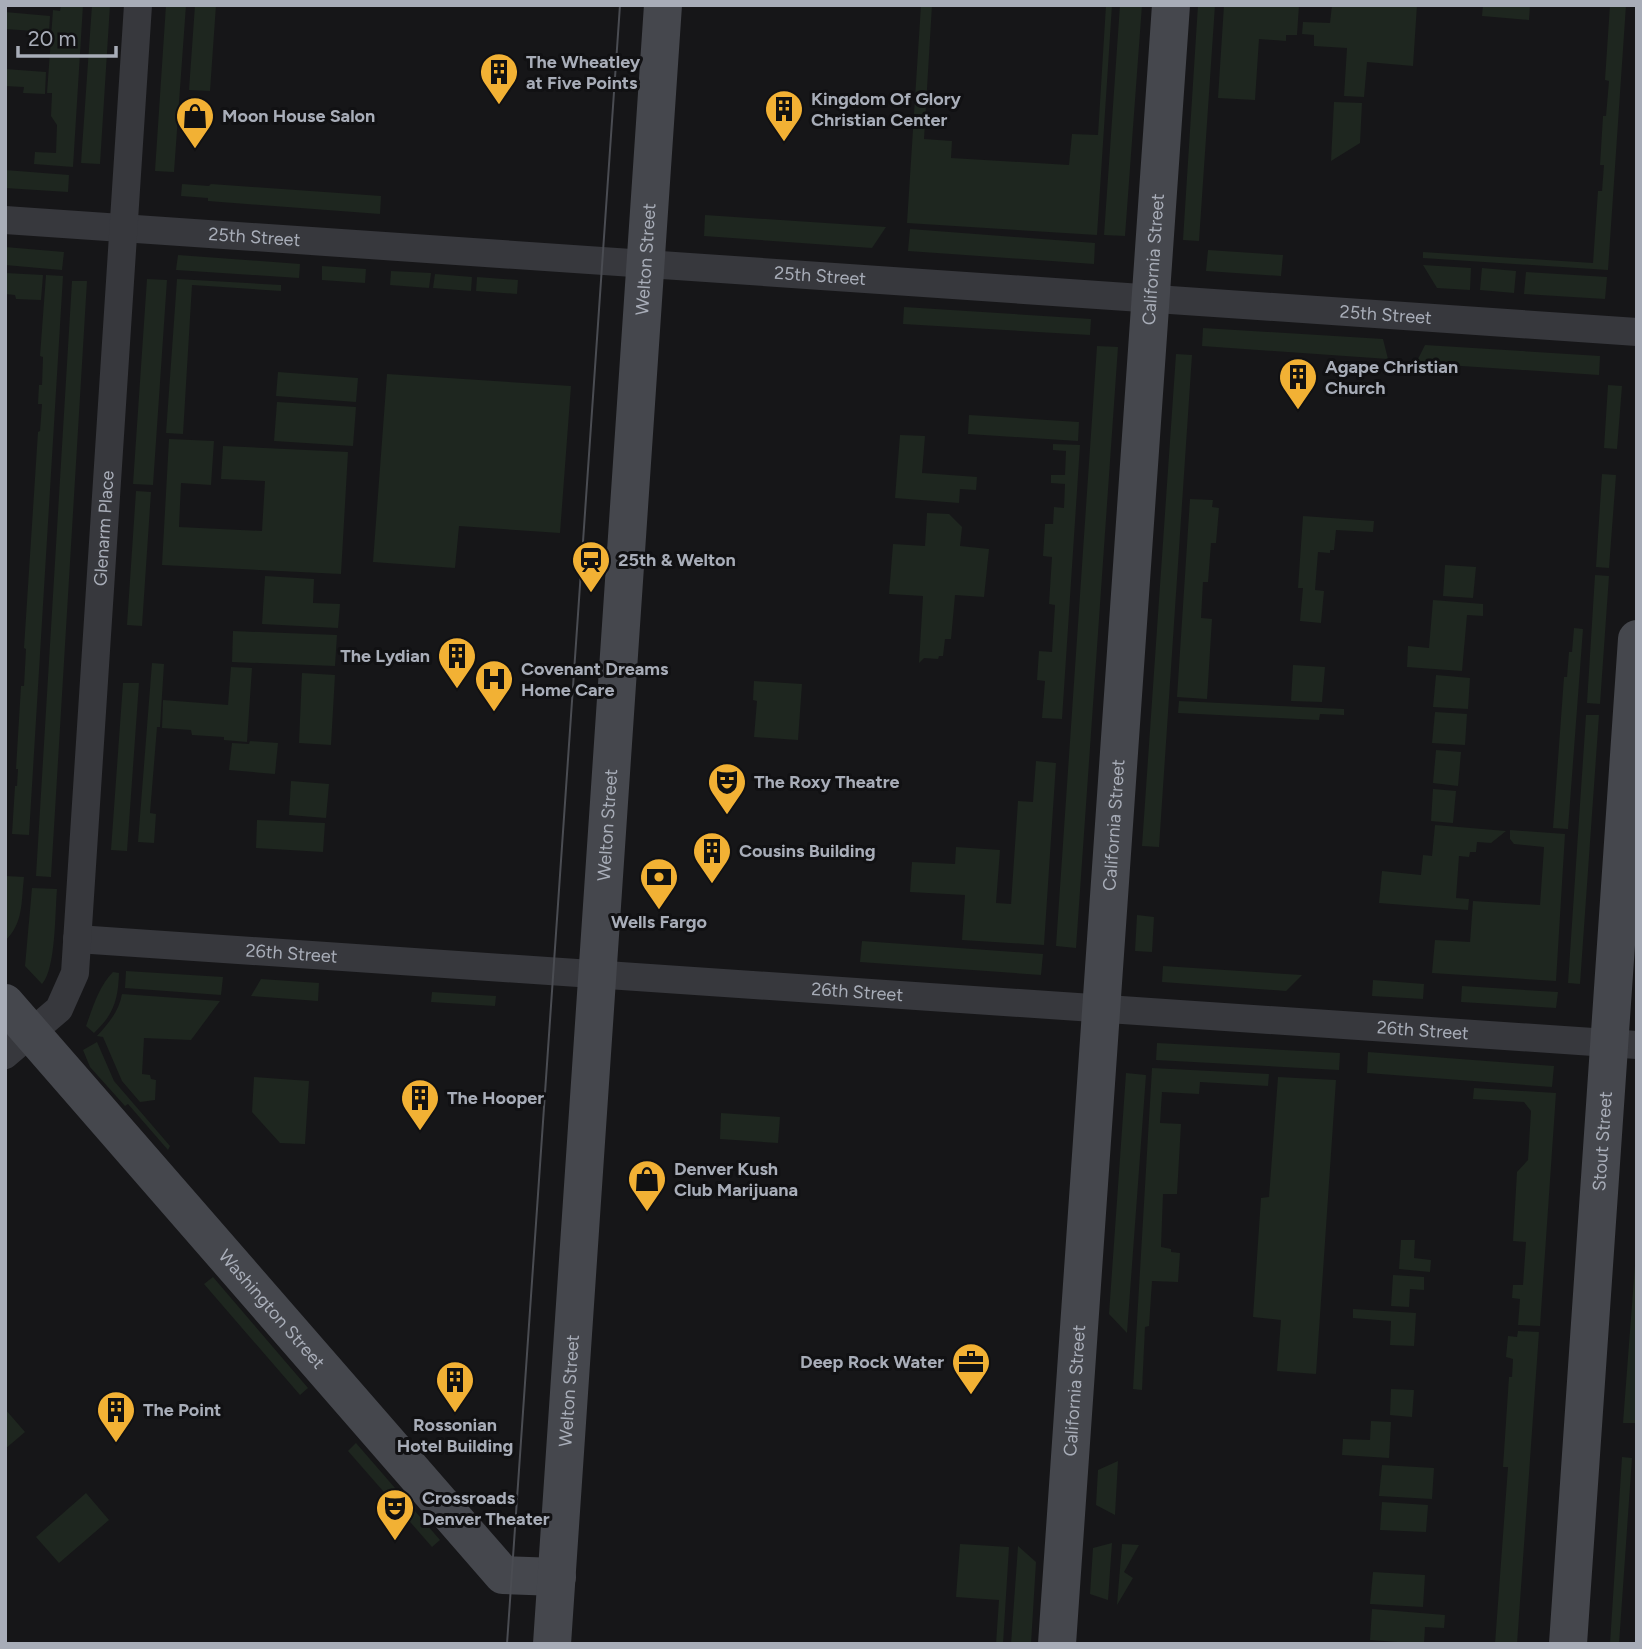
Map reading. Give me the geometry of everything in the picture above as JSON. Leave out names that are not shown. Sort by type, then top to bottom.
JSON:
[{"type":"street","name":"Glenarm Place","points":[[18,1044],[59,1009],[75,973],[138,5]]},
{"type":"street","name":"Welton Street","points":[[552,1644],[663,5]]},
{"type":"street","name":"California Street","points":[[1057,1644],[1171,5]]},
{"type":"street","name":"25th Street","points":[[5,220],[1637,332]]},
{"type":"street","name":"Stout Street","points":[[1569,1644],[1623,1044],[1637,639]]},
{"type":"street","name":"26th Street","points":[[77,939],[1623,1044]]},
{"type":"street","name":"Washington Street","points":[[5,1003],[18,1044],[503,1575],[557,1577]]},
{"type":"shaded area","points":[[61,5],[83,5],[73,167],[34,164],[35,152],[56,153],[57,125],[51,116],[52,93],[47,93],[53,10],[60,11]]},
{"type":"shaded area","points":[[92,5],[110,5],[100,164],[81,163]]},
{"type":"shaded area","points":[[166,5],[186,5],[174,172],[155,171]]},
{"type":"shaded area","points":[[195,5],[216,5],[210,91],[189,90]]},
{"type":"shaded area","points":[[921,5],[932,5],[924,139],[952,141],[951,158],[1069,165],[1072,134],[1098,135],[1106,5],[1112,5],[1097,235],[907,223]]},
{"type":"shaded area","points":[[1120,5],[1142,5],[1125,236],[1104,235]]},
{"type":"shaded area","points":[[1198,5],[1215,5],[1199,241],[1183,240]]},
{"type":"shaded area","points":[[1224,5],[1299,5],[1297,35],[1286,35],[1286,41],[1259,39],[1255,100],[1218,98]]},
{"type":"shaded area","points":[[1332,5],[1417,5],[1413,66],[1367,62],[1364,97],[1344,96],[1347,48],[1314,46],[1314,35],[1302,34],[1303,22],[1330,23]]},
{"type":"shaded area","points":[[1483,5],[1530,5],[1529,20],[1482,16]]},
{"type":"shaded area","points":[[1610,5],[1626,5],[1608,270],[1423,258],[1423,252],[1593,263],[1598,191],[1602,191],[1604,165],[1600,165],[1603,116],[1606,116],[1609,81],[1605,80]]},
{"type":"shaded area","points":[[5,12],[50,16],[49,32],[5,29]]},
{"type":"shaded area","points":[[5,69],[46,72],[45,94],[23,93],[24,87],[5,86]]},
{"type":"shaded area","points":[[1334,102],[1362,103],[1360,143],[1331,161]]},
{"type":"shaded area","points":[[5,170],[69,175],[68,192],[5,188]]},
{"type":"shaded area","points":[[182,184],[381,196],[380,214],[208,201],[208,198],[181,196]]},
{"type":"shaded area","points":[[705,215],[886,227],[872,248],[704,236]]},
{"type":"shaded area","points":[[910,229],[1095,243],[1094,264],[908,251]]},
{"type":"shaded area","points":[[5,247],[64,252],[62,270],[5,265]]},
{"type":"shaded area","points":[[1208,250],[1283,255],[1281,276],[1206,271]]},
{"type":"shaded area","points":[[178,255],[300,264],[299,278],[176,270]]},
{"type":"shaded area","points":[[1423,265],[1471,268],[1470,290],[1437,288]]},
{"type":"shaded area","points":[[322,266],[366,269],[365,283],[322,280]]},
{"type":"shaded area","points":[[1482,268],[1516,271],[1514,293],[1480,290]]},
{"type":"shaded area","points":[[391,271],[431,273],[429,288],[390,285]]},
{"type":"shaded area","points":[[1526,272],[1607,277],[1605,299],[1524,294]]},
{"type":"shaded area","points":[[5,273],[43,275],[41,300],[16,299],[15,295],[5,294]]},
{"type":"shaded area","points":[[435,274],[472,277],[471,291],[433,288]]},
{"type":"shaded area","points":[[46,275],[63,276],[29,835],[12,834],[42,404],[38,404],[39,385],[42,385],[43,357],[40,356]]},
{"type":"shaded area","points":[[477,277],[518,280],[517,294],[476,291]]},
{"type":"shaded area","points":[[147,279],[167,280],[153,485],[133,484]]},
{"type":"shaded area","points":[[177,279],[281,285],[281,291],[192,285],[183,434],[166,433]]},
{"type":"shaded area","points":[[72,281],[87,281],[51,877],[36,876]]},
{"type":"shaded area","points":[[904,307],[1091,319],[1090,335],[903,324]]},
{"type":"shaded area","points":[[1203,328],[1383,339],[1388,359],[1202,346]]},
{"type":"shaded area","points":[[1425,345],[1600,356],[1599,375],[1416,363]]},
{"type":"shaded area","points":[[1097,346],[1118,347],[1076,948],[1056,946]]},
{"type":"shaded area","points":[[1176,354],[1192,355],[1159,847],[1142,846]]},
{"type":"shaded area","points":[[278,372],[358,378],[356,402],[276,396]]},
{"type":"shaded area","points":[[387,374],[571,386],[560,533],[459,526],[455,568],[373,562]]},
{"type":"shaded area","points":[[1608,385],[1622,386],[1617,449],[1604,448]]},
{"type":"shaded area","points":[[277,402],[356,407],[353,446],[274,441]]},
{"type":"shaded area","points":[[969,415],[1079,422],[1078,441],[968,434]]},
{"type":"shaded area","points":[[900,435],[925,436],[922,473],[977,477],[976,490],[960,489],[959,503],[895,498]]},
{"type":"shaded area","points":[[169,439],[214,441],[211,485],[181,483],[179,527],[262,531],[265,481],[221,479],[223,446],[348,452],[341,574],[162,565]]},
{"type":"shaded area","points":[[1053,444],[1080,445],[1062,719],[1042,718],[1045,681],[1037,680],[1039,651],[1052,652],[1055,605],[1049,604],[1052,557],[1043,556],[1045,524],[1053,524],[1054,507],[1064,508],[1065,484],[1051,483],[1051,475],[1065,475],[1066,451],[1053,450]]},
{"type":"shaded area","points":[[1602,474],[1616,475],[1609,568],[1596,567]]},
{"type":"shaded area","points":[[136,491],[151,492],[142,626],[127,625]]},
{"type":"shaded area","points":[[1190,499],[1213,500],[1212,507],[1219,508],[1216,543],[1211,543],[1208,582],[1203,582],[1201,618],[1212,619],[1207,699],[1177,697]]},
{"type":"shaded area","points":[[927,513],[949,514],[962,527],[960,546],[989,549],[984,597],[955,595],[951,639],[945,639],[943,656],[938,659],[924,658],[919,663],[923,596],[889,594],[893,544],[925,546]]},
{"type":"shaded area","points":[[1303,516],[1374,521],[1373,532],[1336,530],[1334,550],[1330,550],[1330,553],[1318,552],[1315,590],[1324,591],[1321,623],[1300,621],[1303,588],[1298,588]]},
{"type":"shaded area","points":[[1445,565],[1476,567],[1473,598],[1443,596]]},
{"type":"shaded area","points":[[1595,575],[1609,576],[1600,704],[1587,703]]},
{"type":"shaded area","points":[[265,576],[314,579],[313,603],[340,604],[338,628],[262,624]]},
{"type":"shaded area","points":[[1433,600],[1483,604],[1483,616],[1467,615],[1462,671],[1407,667],[1408,646],[1429,648]]},
{"type":"shaded area","points":[[1574,628],[1583,629],[1568,829],[1553,828],[1564,677],[1567,677]]},
{"type":"shaded area","points":[[233,631],[337,635],[335,666],[232,662]]},
{"type":"shaded area","points":[[152,663],[164,664],[150,813],[156,814],[154,843],[138,842]]},
{"type":"shaded area","points":[[1293,665],[1325,667],[1322,702],[1291,701]]},
{"type":"shaded area","points":[[231,667],[252,668],[247,742],[192,735],[191,730],[162,728],[163,700],[228,705]]},
{"type":"shaded area","points":[[302,673],[335,675],[331,745],[299,743]]},
{"type":"shaded area","points":[[1436,675],[1470,678],[1468,709],[1433,707]]},
{"type":"shaded area","points":[[754,681],[802,684],[798,740],[754,737],[757,701],[753,700]]},
{"type":"shaded area","points":[[123,683],[139,683],[127,851],[111,850]]},
{"type":"shaded area","points":[[1179,701],[1344,709],[1344,715],[1320,714],[1319,720],[1178,713]]},
{"type":"shaded area","points":[[1435,712],[1467,714],[1465,745],[1432,743]]},
{"type":"shaded area","points":[[1586,715],[1599,715],[1580,984],[1568,983]]},
{"type":"shaded area","points":[[250,741],[278,743],[275,774],[229,770],[232,743],[249,744]]},
{"type":"shaded area","points":[[1436,750],[1461,752],[1458,786],[1433,783]]},
{"type":"shaded area","points":[[1036,761],[1056,763],[1044,945],[962,940],[965,895],[910,892],[912,862],[955,864],[956,847],[1000,850],[996,903],[1011,904],[1018,801],[1033,802]]},
{"type":"shaded area","points":[[291,781],[329,784],[326,818],[289,815]]},
{"type":"shaded area","points":[[1433,789],[1456,791],[1453,823],[1431,821]]},
{"type":"shaded area","points":[[257,820],[325,823],[323,852],[256,848]]},
{"type":"shaded area","points":[[1435,825],[1506,831],[1491,843],[1477,842],[1476,852],[1470,852],[1469,857],[1459,856],[1456,898],[1469,899],[1468,910],[1379,903],[1382,871],[1421,875],[1423,855],[1432,856]]},
{"type":"shaded area","points":[[1510,830],[1565,834],[1556,981],[1432,973],[1435,940],[1470,942],[1473,901],[1540,905],[1544,847],[1514,844],[1510,839]]},
{"type":"shaded area","points":[[5,876],[24,877],[19,919],[5,941]]},
{"type":"shaded area","points":[[32,888],[57,889],[50,966],[42,984],[25,966]]},
{"type":"shaded area","points":[[1137,915],[1154,917],[1152,952],[1135,951]]},
{"type":"shaded area","points":[[862,941],[1043,954],[1041,975],[860,962]]},
{"type":"shaded area","points":[[1163,966],[1302,975],[1286,991],[1162,982]]},
{"type":"shaded area","points":[[126,971],[223,977],[221,995],[125,988]]},
{"type":"shaded area","points":[[113,972],[119,973],[116,999],[110,1013],[94,1033],[86,1026],[100,990]]},
{"type":"shaded area","points":[[261,979],[319,983],[318,1001],[251,996]]},
{"type":"shaded area","points":[[1373,980],[1424,984],[1423,999],[1372,996]]},
{"type":"shaded area","points":[[1462,986],[1558,992],[1556,1008],[1461,1002]]},
{"type":"shaded area","points":[[432,992],[496,996],[495,1006],[431,1002]]},
{"type":"shaded area","points":[[122,994],[220,1001],[191,1040],[144,1038],[142,1074],[150,1075],[151,1079],[156,1080],[155,1100],[140,1102],[122,1081],[103,1037],[97,1036],[119,1006]]},
{"type":"shaded area","points":[[97,1042],[114,1081],[170,1146],[168,1150],[128,1104],[125,1106],[90,1067],[83,1050]]},
{"type":"shaded area","points":[[1157,1043],[1340,1053],[1339,1070],[1156,1060]]},
{"type":"shaded area","points":[[1368,1052],[1554,1066],[1552,1087],[1367,1073]]},
{"type":"shaded area","points":[[1152,1068],[1269,1074],[1268,1086],[1200,1082],[1199,1094],[1162,1092],[1160,1123],[1181,1124],[1177,1194],[1163,1194],[1161,1247],[1180,1253],[1178,1282],[1152,1281],[1149,1326],[1145,1327],[1142,1390],[1133,1389]]},
{"type":"shaded area","points":[[1126,1073],[1146,1075],[1127,1333],[1109,1314]]},
{"type":"shaded area","points":[[254,1077],[309,1081],[305,1144],[280,1143],[252,1112]]},
{"type":"shaded area","points":[[1278,1077],[1336,1080],[1316,1374],[1277,1371],[1281,1320],[1253,1317],[1261,1198],[1269,1197]]},
{"type":"shaded area","points":[[1474,1088],[1556,1093],[1540,1326],[1518,1325],[1520,1299],[1512,1298],[1513,1285],[1523,1285],[1526,1242],[1513,1241],[1517,1172],[1528,1160],[1531,1111],[1524,1102],[1473,1099]]},
{"type":"shaded area","points":[[721,1113],[780,1117],[778,1143],[720,1139]]},
{"type":"shaded area","points":[[1637,1239],[1637,1398],[1635,1423],[1623,1423]]},
{"type":"shaded area","points":[[1401,1240],[1415,1240],[1414,1258],[1431,1260],[1430,1272],[1399,1269]]},
{"type":"shaded area","points":[[1393,1275],[1424,1277],[1424,1290],[1410,1289],[1409,1307],[1391,1306]]},
{"type":"shaded area","points":[[213,1277],[308,1388],[300,1395],[204,1284]]},
{"type":"shaded area","points":[[1353,1309],[1416,1313],[1414,1346],[1390,1345],[1391,1321],[1353,1318]]},
{"type":"shaded area","points":[[1518,1331],[1539,1332],[1517,1644],[1495,1644],[1508,1467],[1503,1467],[1509,1377],[1512,1377],[1513,1359],[1506,1357],[1508,1336],[1517,1337]]},
{"type":"shaded area","points":[[1391,1389],[1414,1390],[1412,1417],[1390,1415]]},
{"type":"shaded area","points":[[5,1409],[25,1432],[5,1449]]},
{"type":"shaded area","points":[[1371,1421],[1391,1422],[1389,1458],[1342,1455],[1343,1439],[1370,1440]]},
{"type":"shaded area","points":[[356,1443],[440,1540],[432,1547],[348,1451]]},
{"type":"shaded area","points":[[1622,1457],[1632,1458],[1619,1644],[1610,1644]]},
{"type":"shaded area","points":[[1118,1461],[1115,1515],[1096,1505],[1098,1470]]},
{"type":"shaded area","points":[[1382,1465],[1434,1468],[1432,1499],[1379,1496]]},
{"type":"shaded area","points":[[86,1493],[109,1520],[59,1563],[36,1537]]},
{"type":"shaded area","points":[[1382,1502],[1428,1505],[1426,1532],[1380,1530]]},
{"type":"shaded area","points":[[1112,1543],[1108,1600],[1090,1594],[1093,1548]]},
{"type":"shaded area","points":[[960,1544],[1009,1547],[1003,1644],[996,1644],[999,1600],[956,1597]]},
{"type":"shaded area","points":[[1122,1544],[1139,1545],[1124,1572],[1133,1578],[1117,1605]]},
{"type":"shaded area","points":[[1018,1546],[1036,1562],[1031,1644],[1011,1644]]},
{"type":"shaded area","points":[[1373,1572],[1425,1575],[1423,1607],[1370,1604]]},
{"type":"shaded area","points":[[1372,1609],[1445,1615],[1444,1628],[1425,1627],[1424,1644],[1370,1640]]},
{"type":"tram line","points":[[507,1644],[620,5]]},
{"type":"place","name":"The Wheatley at Five Points","points":[[499,106]]},
{"type":"place","name":"Kingdom Of Glory Christian Center","points":[[784,143]]},
{"type":"place","name":"Moon House Salon","points":[[195,150]]},
{"type":"place","name":"Agape Christian Church","points":[[1298,411]]},
{"type":"place","name":"25th & Welton","points":[[591,594]]},
{"type":"place","name":"The Lydian","points":[[457,690]]},
{"type":"place","name":"Covenant Dreams Home Care","points":[[494,713]]},
{"type":"place","name":"The Roxy Theatre","points":[[727,816]]},
{"type":"place","name":"Cousins Building","points":[[712,885]]},
{"type":"place","name":"Wells Fargo","points":[[659,911]]},
{"type":"place","name":"The Hooper","points":[[420,1132]]},
{"type":"place","name":"Denver Kush Club Marijuana","points":[[647,1213]]},
{"type":"place","name":"Deep Rock Water","points":[[971,1396]]},
{"type":"place","name":"Rossonian Hotel Building","points":[[455,1414]]},
{"type":"place","name":"The Point","points":[[116,1444]]},
{"type":"place","name":"Crossroads Denver Theater","points":[[395,1542]]}]
